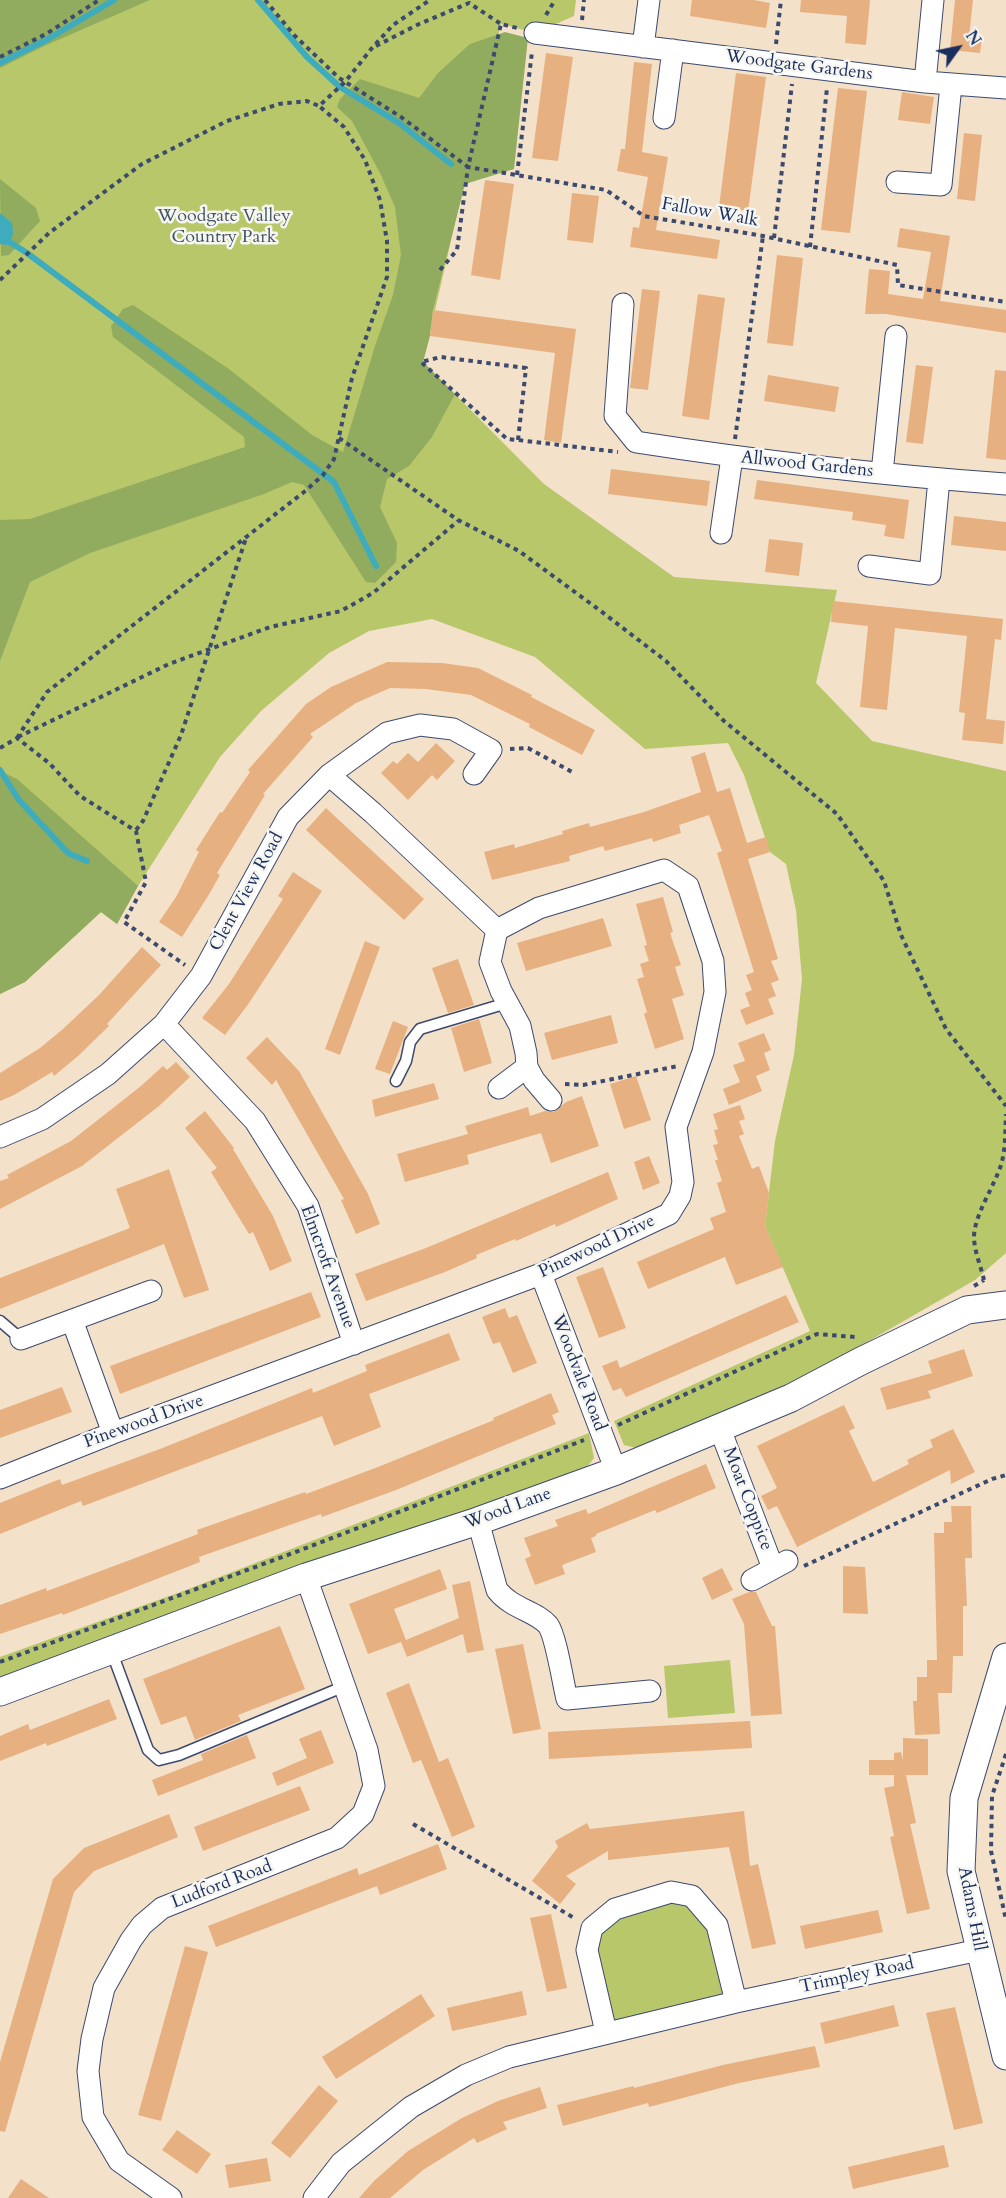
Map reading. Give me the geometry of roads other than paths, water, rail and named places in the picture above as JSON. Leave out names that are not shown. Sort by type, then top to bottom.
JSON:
[{"type":"street","points":[[643,47],[649,0]]},
{"type":"street","points":[[925,82],[933,0]]},
{"type":"street","name":"Woodgate Gardens","points":[[535,33],[925,82],[1006,88]]},
{"type":"street","points":[[664,118],[673,50]]},
{"type":"street","points":[[897,182],[940,185],[951,84]]},
{"type":"street","name":"Allwood Gardens","points":[[624,304],[615,416],[636,442],[732,457],[1006,484]]},
{"type":"street","name":"Allwood Gardens","points":[[882,473],[896,336]]},
{"type":"street","name":"Allwood Gardens","points":[[721,533],[732,457]]},
{"type":"street","points":[[869,566],[930,574],[939,479]]},
{"type":"street","name":"Clent View Road","points":[[0,1137],[42,1119],[108,1074],[164,1024],[201,976],[288,817],[329,775],[387,733],[420,725],[453,729],[491,750],[474,774]]},
{"type":"street","points":[[329,775],[497,930],[490,962],[507,1003],[520,1026],[527,1067],[534,1080],[551,1100]]},
{"type":"street","name":"Pinewood Drive","points":[[0,1478],[113,1433],[541,1274],[669,1214],[680,1197],[683,1182],[676,1127],[701,1058],[715,993],[713,961],[688,886],[664,870],[539,908],[497,930]]},
{"type":"street","name":"Elmcroft Avenue","points":[[164,1024],[255,1121],[308,1206],[354,1344]]},
{"type":"street","points":[[499,1088],[527,1067]]},
{"type":"street","name":"Woodvale Road","points":[[541,1274],[616,1471]]},
{"type":"street","points":[[21,1339],[151,1291]]},
{"type":"street","name":"Wood Lane","points":[[0,1692],[306,1577],[478,1521],[616,1471],[791,1398],[967,1310],[1006,1305]]},
{"type":"street","points":[[72,1320],[113,1433]]},
{"type":"street","name":"Moat Coppice","points":[[720,1429],[780,1564],[752,1580]]},
{"type":"street","points":[[478,1521],[497,1590],[504,1599],[548,1625],[567,1699],[650,1691]]},
{"type":"street","name":"Ludford Road","points":[[171,2198],[120,2162],[93,2117],[88,2071],[92,2039],[104,1988],[131,1940],[142,1925],[162,1908],[338,1838],[363,1814],[374,1786],[367,1750],[306,1577]]},
{"type":"street","name":"Adams Hill","points":[[1006,1657],[964,1798],[961,1871],[1006,2056]]},
{"type":"street","points":[[606,2032],[587,1950],[592,1928],[615,1909],[671,1892],[692,1896],[717,1925],[736,2002]]},
{"type":"street","name":"Trimpley Road","points":[[314,2198],[341,2163],[411,2107],[466,2075],[509,2057],[736,2002],[979,1950]]},
{"type":"lane","points":[[396,1081],[406,1061],[410,1042],[420,1029],[507,1003]]},
{"type":"lane","points":[[0,1321],[21,1339]]},
{"type":"lane","points":[[111,1650],[148,1750],[159,1760],[179,1755],[345,1686]]},
{"type":"water","points":[[0,213],[12,223],[13,233],[10,243],[6,245],[0,244]]},
{"type":"waterway","points":[[0,63],[48,39],[114,0]]},
{"type":"waterway","points":[[258,0],[307,57],[340,87],[399,123],[451,164]]},
{"type":"waterway","points":[[0,236],[27,253],[334,482],[376,566]]},
{"type":"waterway","points":[[0,770],[19,800],[68,853],[87,861]]},
{"type":"park label","name":"Woodgate Valley Country Park","points":[[224,227]]}]
